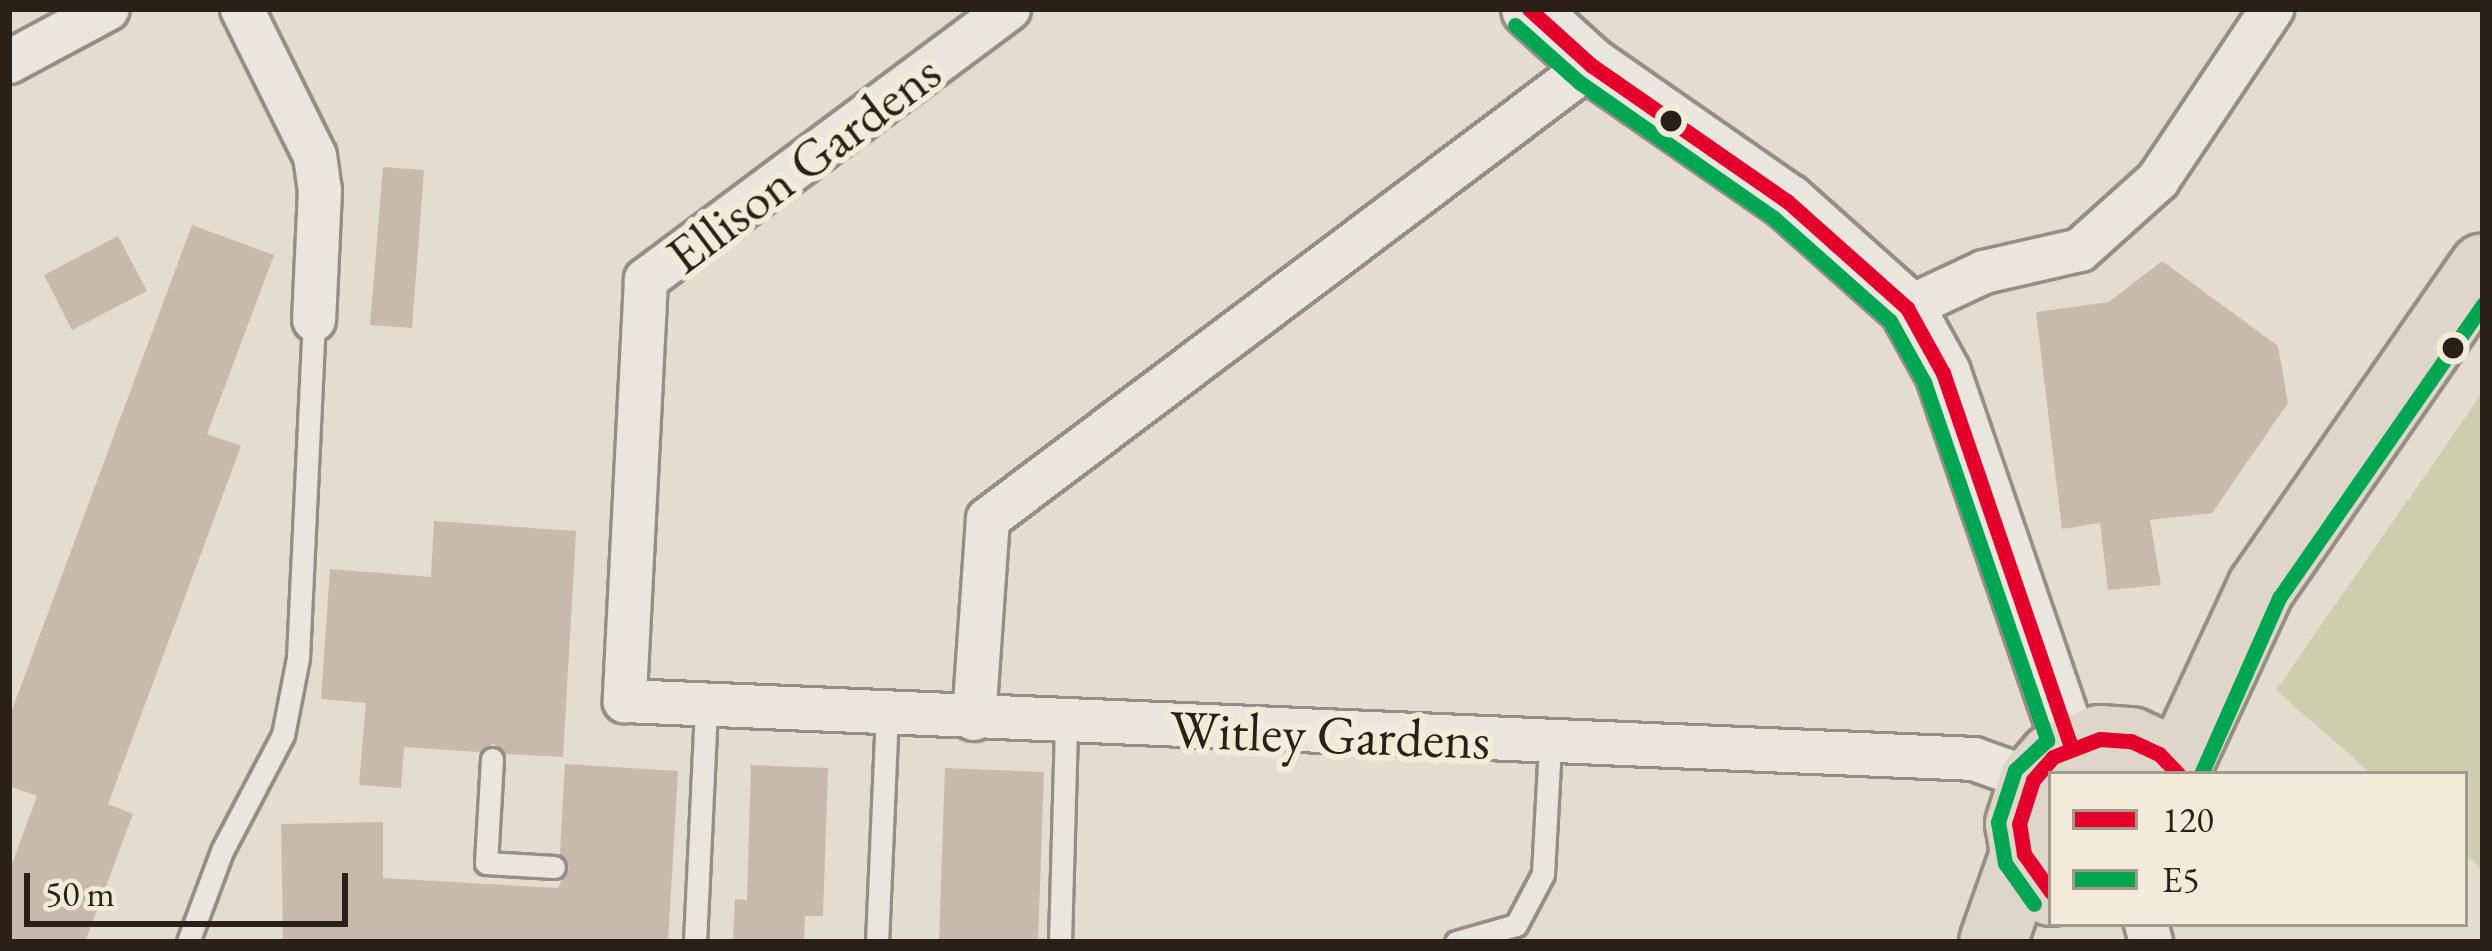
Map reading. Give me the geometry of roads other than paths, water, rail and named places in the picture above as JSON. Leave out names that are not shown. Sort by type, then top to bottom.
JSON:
[{"type":"main road","points":[[2177,771],[2260,588],[2483,267]]},
{"type":"main road","points":[[1993,942],[2037,873],[2019,824],[2052,763],[2100,739],[2132,741],[2176,771]]},
{"type":"street","points":[[242,9],[315,156],[320,190],[314,320]]},
{"type":"street","name":"Ellison Gardens","points":[[625,701],[646,280],[1009,9]]},
{"type":"street","points":[[1529,9],[1591,65],[1787,201],[1907,308],[1943,373],[2052,763]]},
{"type":"street","points":[[1907,308],[1984,272],[2080,250],[2158,180],[2272,9]]},
{"type":"street","points":[[9,62],[89,13]]},
{"type":"street","points":[[974,719],[988,519],[1591,65]]},
{"type":"street","name":"Witley Gardens","points":[[625,701],[1066,724],[2052,763]]},
{"type":"lane","points":[[188,942],[222,851],[283,735],[287,716],[298,658],[314,320]]},
{"type":"lane","points":[[694,942],[687,875],[706,705]]},
{"type":"lane","points":[[877,942],[886,715]]},
{"type":"lane","points":[[1060,942],[1066,724]]},
{"type":"lane","points":[[1456,942],[1516,925],[1543,874],[1550,743]]},
{"type":"lane","points":[[492,759],[486,863],[554,867]]}]
